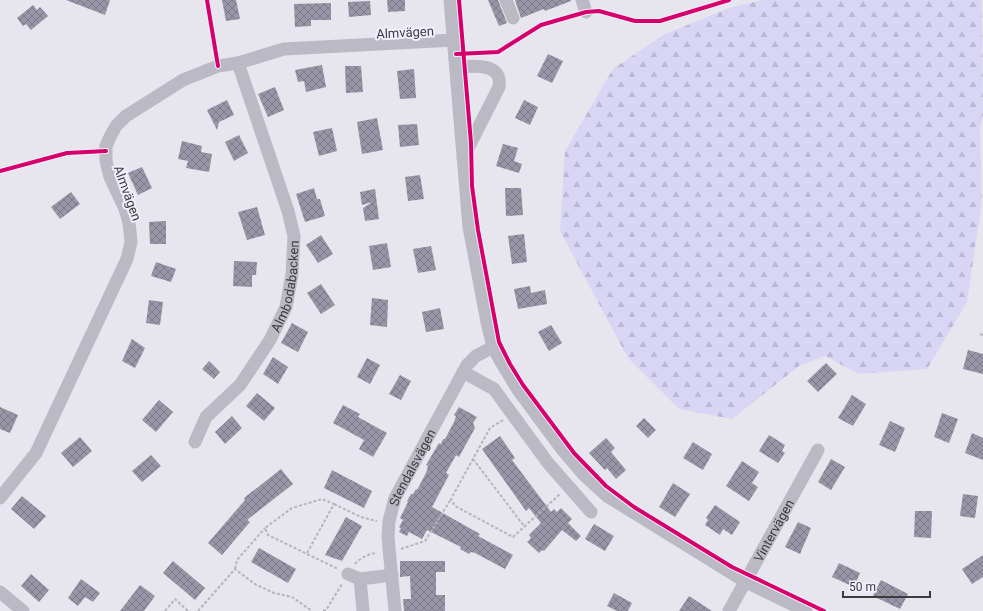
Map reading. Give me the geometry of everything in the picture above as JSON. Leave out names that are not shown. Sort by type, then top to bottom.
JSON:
[{"type":"street","points":[[450,0],[457,67],[462,160],[470,226],[493,347],[518,390],[561,448],[595,485],[631,512],[746,582],[806,611]]},
{"type":"street","points":[[506,0],[513,18]]},
{"type":"street","name":"Almvägen","points":[[0,498],[36,453],[126,259],[131,242],[130,224],[125,208],[110,177],[106,161],[106,146],[113,132],[126,116],[183,80],[218,66],[238,63],[284,49],[454,40]]},
{"type":"street","name":"Almbodabacken","points":[[196,442],[206,417],[240,385],[270,340],[286,307],[292,274],[294,236],[288,211],[238,63]]},
{"type":"street","points":[[457,67],[487,67],[494,71],[500,81],[499,87],[462,160]]},
{"type":"street","name":"Stendalsvägen","points":[[395,611],[392,575],[384,552],[388,537],[389,521],[395,498],[463,372],[476,356],[493,347]]},
{"type":"street","points":[[463,372],[494,389],[568,487],[591,512]]},
{"type":"street","name":"Vintervägen","points":[[729,611],[818,450]]},
{"type":"street","points":[[348,574],[360,579],[392,575]]},
{"type":"street","points":[[360,579],[363,611]]},
{"type":"street","points":[[0,592],[23,611]]},
{"type":"path","points":[[323,611],[326,610],[348,574],[358,561],[373,553],[384,552],[424,541],[451,499],[490,428],[512,413]]},
{"type":"path","points":[[473,459],[524,526]]},
{"type":"path","points":[[451,499],[455,506],[513,536],[568,487]]},
{"type":"path","points":[[198,611],[235,569],[237,560],[265,528],[292,508],[322,499],[361,517],[378,521],[378,529]]},
{"type":"path","points":[[307,553],[334,504]]},
{"type":"path","points":[[265,528],[268,535],[348,574]]},
{"type":"path","points":[[235,569],[255,584],[274,593],[292,597],[312,611]]},
{"type":"path","points":[[165,611],[175,600],[188,611]]},
{"type":"green space","points":[[761,0],[982,0],[983,114],[980,129],[982,201],[967,302],[927,369],[859,374],[825,356],[799,366],[732,419],[679,409],[628,358],[560,231],[565,151],[613,69],[663,35],[729,8]]},
{"type":"building","points":[[66,0],[110,0],[105,15]]},
{"type":"building","points":[[222,0],[236,0],[240,19],[226,21]]},
{"type":"building","points":[[387,0],[405,0],[405,11],[388,12]]},
{"type":"building","points":[[488,0],[498,0],[507,23],[499,26]]},
{"type":"building","points":[[515,0],[571,0],[571,1],[521,18]]},
{"type":"building","points":[[370,1],[371,15],[349,17],[348,2]]},
{"type":"building","points":[[331,3],[331,20],[311,20],[311,26],[295,27],[294,4]]},
{"type":"building","points":[[33,5],[37,10],[40,7],[48,16],[31,30],[26,24],[23,26],[17,18]]},
{"type":"building","points":[[548,54],[563,61],[552,83],[537,76]]},
{"type":"building","points":[[322,65],[326,87],[306,92],[304,81],[298,82],[295,70]]},
{"type":"building","points":[[345,66],[361,66],[363,92],[346,93]]},
{"type":"building","points":[[414,69],[416,98],[400,99],[397,71]]},
{"type":"building","points":[[275,87],[284,110],[268,117],[258,94]]},
{"type":"building","points":[[227,100],[234,115],[219,122],[217,130],[207,110]]},
{"type":"building","points":[[524,100],[538,107],[530,125],[515,118]]},
{"type":"building","points":[[377,118],[383,150],[362,154],[357,122]]},
{"type":"building","points":[[417,124],[419,145],[400,147],[398,125]]},
{"type":"building","points":[[332,128],[337,151],[319,156],[313,132]]},
{"type":"building","points":[[239,135],[248,153],[234,161],[225,142]]},
{"type":"building","points":[[182,141],[202,146],[201,152],[212,154],[209,172],[186,168],[188,161],[178,159]]},
{"type":"building","points":[[503,144],[518,148],[514,161],[522,164],[519,173],[496,166]]},
{"type":"building","points":[[142,167],[152,188],[138,195],[128,173]]},
{"type":"building","points":[[420,175],[424,199],[408,201],[405,177]]},
{"type":"building","points":[[314,188],[317,199],[320,199],[325,216],[305,222],[296,194]]},
{"type":"building","points":[[505,188],[521,188],[523,215],[506,216]]},
{"type":"building","points":[[375,189],[379,219],[365,221],[363,208],[372,202],[362,205],[360,192]]},
{"type":"building","points":[[71,192],[80,204],[60,219],[51,207]]},
{"type":"building","points":[[257,207],[265,235],[247,240],[238,212]]},
{"type":"building","points":[[166,221],[166,244],[150,244],[149,222]]},
{"type":"building","points":[[524,234],[527,262],[512,264],[508,236]]},
{"type":"building","points":[[321,235],[333,254],[318,263],[306,245]]},
{"type":"building","points":[[387,243],[391,267],[373,270],[369,246]]},
{"type":"building","points":[[431,246],[436,270],[418,273],[413,249]]},
{"type":"building","points":[[234,261],[257,262],[256,275],[252,275],[252,287],[233,286]]},
{"type":"building","points":[[156,262],[176,269],[171,282],[151,276]]},
{"type":"building","points":[[321,284],[335,305],[321,314],[307,293]]},
{"type":"building","points":[[530,286],[531,293],[545,290],[547,304],[518,309],[514,289]]},
{"type":"building","points":[[372,298],[388,300],[387,327],[370,325]]},
{"type":"building","points":[[149,300],[163,302],[160,325],[146,323]]},
{"type":"building","points":[[440,308],[444,329],[426,332],[422,312]]},
{"type":"building","points":[[292,323],[308,332],[298,352],[281,343]]},
{"type":"building","points":[[551,325],[562,343],[549,351],[538,332]]},
{"type":"building","points":[[132,339],[145,348],[135,368],[122,361]]},
{"type":"building","points":[[968,350],[983,354],[983,374],[963,369]]},
{"type":"building","points":[[273,357],[288,367],[278,384],[263,374]]},
{"type":"building","points":[[367,358],[380,365],[370,384],[357,377]]},
{"type":"building","points":[[209,361],[220,372],[214,379],[202,369]]},
{"type":"building","points":[[826,363],[837,374],[818,392],[807,381]]},
{"type":"building","points":[[400,375],[411,381],[401,400],[389,394]]},
{"type":"building","points":[[257,393],[275,408],[264,421],[246,406]]},
{"type":"building","points":[[852,395],[866,404],[853,426],[838,418]]},
{"type":"building","points":[[159,400],[173,412],[156,432],[142,420]]},
{"type":"building","points":[[343,405],[360,414],[358,417],[387,433],[373,457],[359,449],[364,440],[333,423]]},
{"type":"building","points":[[0,407],[18,415],[10,433],[0,429]]},
{"type":"building","points":[[459,407],[477,417],[473,423],[475,428],[459,457],[456,455],[446,473],[449,475],[432,507],[480,534],[478,536],[513,555],[505,569],[475,553],[471,552],[469,554],[460,549],[461,547],[427,530],[422,539],[409,532],[407,536],[399,532],[401,528],[399,527],[403,520],[400,518],[408,502],[407,501],[411,494],[413,494],[416,489],[417,490],[426,473],[428,466],[426,465],[439,443],[441,444],[443,439],[445,439],[454,422],[456,416],[454,415]]},
{"type":"building","points":[[942,413],[958,419],[949,443],[934,437]]},
{"type":"building","points":[[232,416],[242,428],[225,444],[215,432]]},
{"type":"building","points":[[644,418],[656,430],[648,438],[636,426]]},
{"type":"building","points":[[890,421],[905,428],[895,452],[879,445]]},
{"type":"building","points":[[972,433],[983,438],[983,460],[965,453]]},
{"type":"building","points":[[769,435],[785,445],[782,451],[785,453],[778,463],[759,451]]},
{"type":"building","points":[[500,436],[515,458],[512,460],[551,512],[554,509],[557,512],[561,508],[572,519],[568,523],[581,536],[576,541],[562,530],[544,551],[542,550],[539,553],[527,542],[531,538],[529,535],[541,523],[529,508],[526,511],[482,449]]},
{"type":"building","points":[[80,437],[92,451],[73,467],[61,453]]},
{"type":"building","points":[[606,438],[615,448],[611,452],[626,470],[616,479],[607,468],[605,470],[589,453]]},
{"type":"building","points":[[693,442],[712,454],[703,470],[683,458]]},
{"type":"building","points":[[151,455],[161,466],[142,482],[132,471]]},
{"type":"building","points":[[831,459],[845,467],[831,490],[818,482]]},
{"type":"building","points":[[742,461],[759,472],[752,483],[758,487],[749,501],[726,486]]},
{"type":"building","points":[[281,469],[293,484],[247,520],[250,522],[222,555],[208,543],[245,500],[244,498]]},
{"type":"building","points":[[332,470],[372,491],[364,508],[324,488]]},
{"type":"building","points":[[673,483],[690,494],[675,517],[659,507]]},
{"type":"building","points":[[963,494],[978,496],[975,518],[960,516]]},
{"type":"building","points":[[22,496],[46,516],[34,529],[11,509]]},
{"type":"building","points":[[715,505],[740,522],[732,535],[723,529],[720,535],[705,525],[708,520],[706,518]]},
{"type":"building","points":[[915,511],[932,511],[931,538],[914,537]]},
{"type":"building","points":[[346,517],[362,526],[342,561],[325,555]]},
{"type":"building","points":[[798,522],[811,528],[800,554],[785,547]]},
{"type":"building","points":[[594,524],[614,536],[605,551],[585,539]]},
{"type":"building","points":[[259,548],[296,569],[288,583],[251,562]]},
{"type":"building","points":[[983,555],[983,577],[972,584],[962,569]]},
{"type":"building","points":[[173,561],[205,588],[195,600],[163,573]]},
{"type":"building","points":[[400,561],[445,561],[445,572],[436,572],[436,595],[445,595],[445,611],[404,611],[403,599],[411,599],[410,576],[400,577]]},
{"type":"building","points":[[839,563],[860,573],[854,587],[832,577]]},
{"type":"building","points":[[31,574],[49,590],[39,602],[21,586]]},
{"type":"building","points":[[81,579],[100,593],[93,602],[85,597],[78,606],[68,598]]},
{"type":"building","points":[[881,580],[908,594],[900,609],[873,596]]},
{"type":"building","points":[[140,585],[155,596],[144,611],[120,611]]},
{"type":"building","points":[[614,593],[632,603],[628,611],[617,611],[607,606]]},
{"type":"building","points":[[689,596],[712,611],[679,611]]},
{"type":"cycle path","points":[[207,0],[218,66]]},
{"type":"cycle path","points":[[459,0],[471,143],[472,186],[478,230],[499,342],[510,364],[523,385],[574,453],[606,486],[634,507],[732,567],[824,611]]},
{"type":"cycle path","points":[[456,54],[498,52],[541,25],[586,12],[599,11],[635,21],[660,21],[729,0]]},
{"type":"cycle path","points":[[0,171],[67,153],[106,151]]}]
